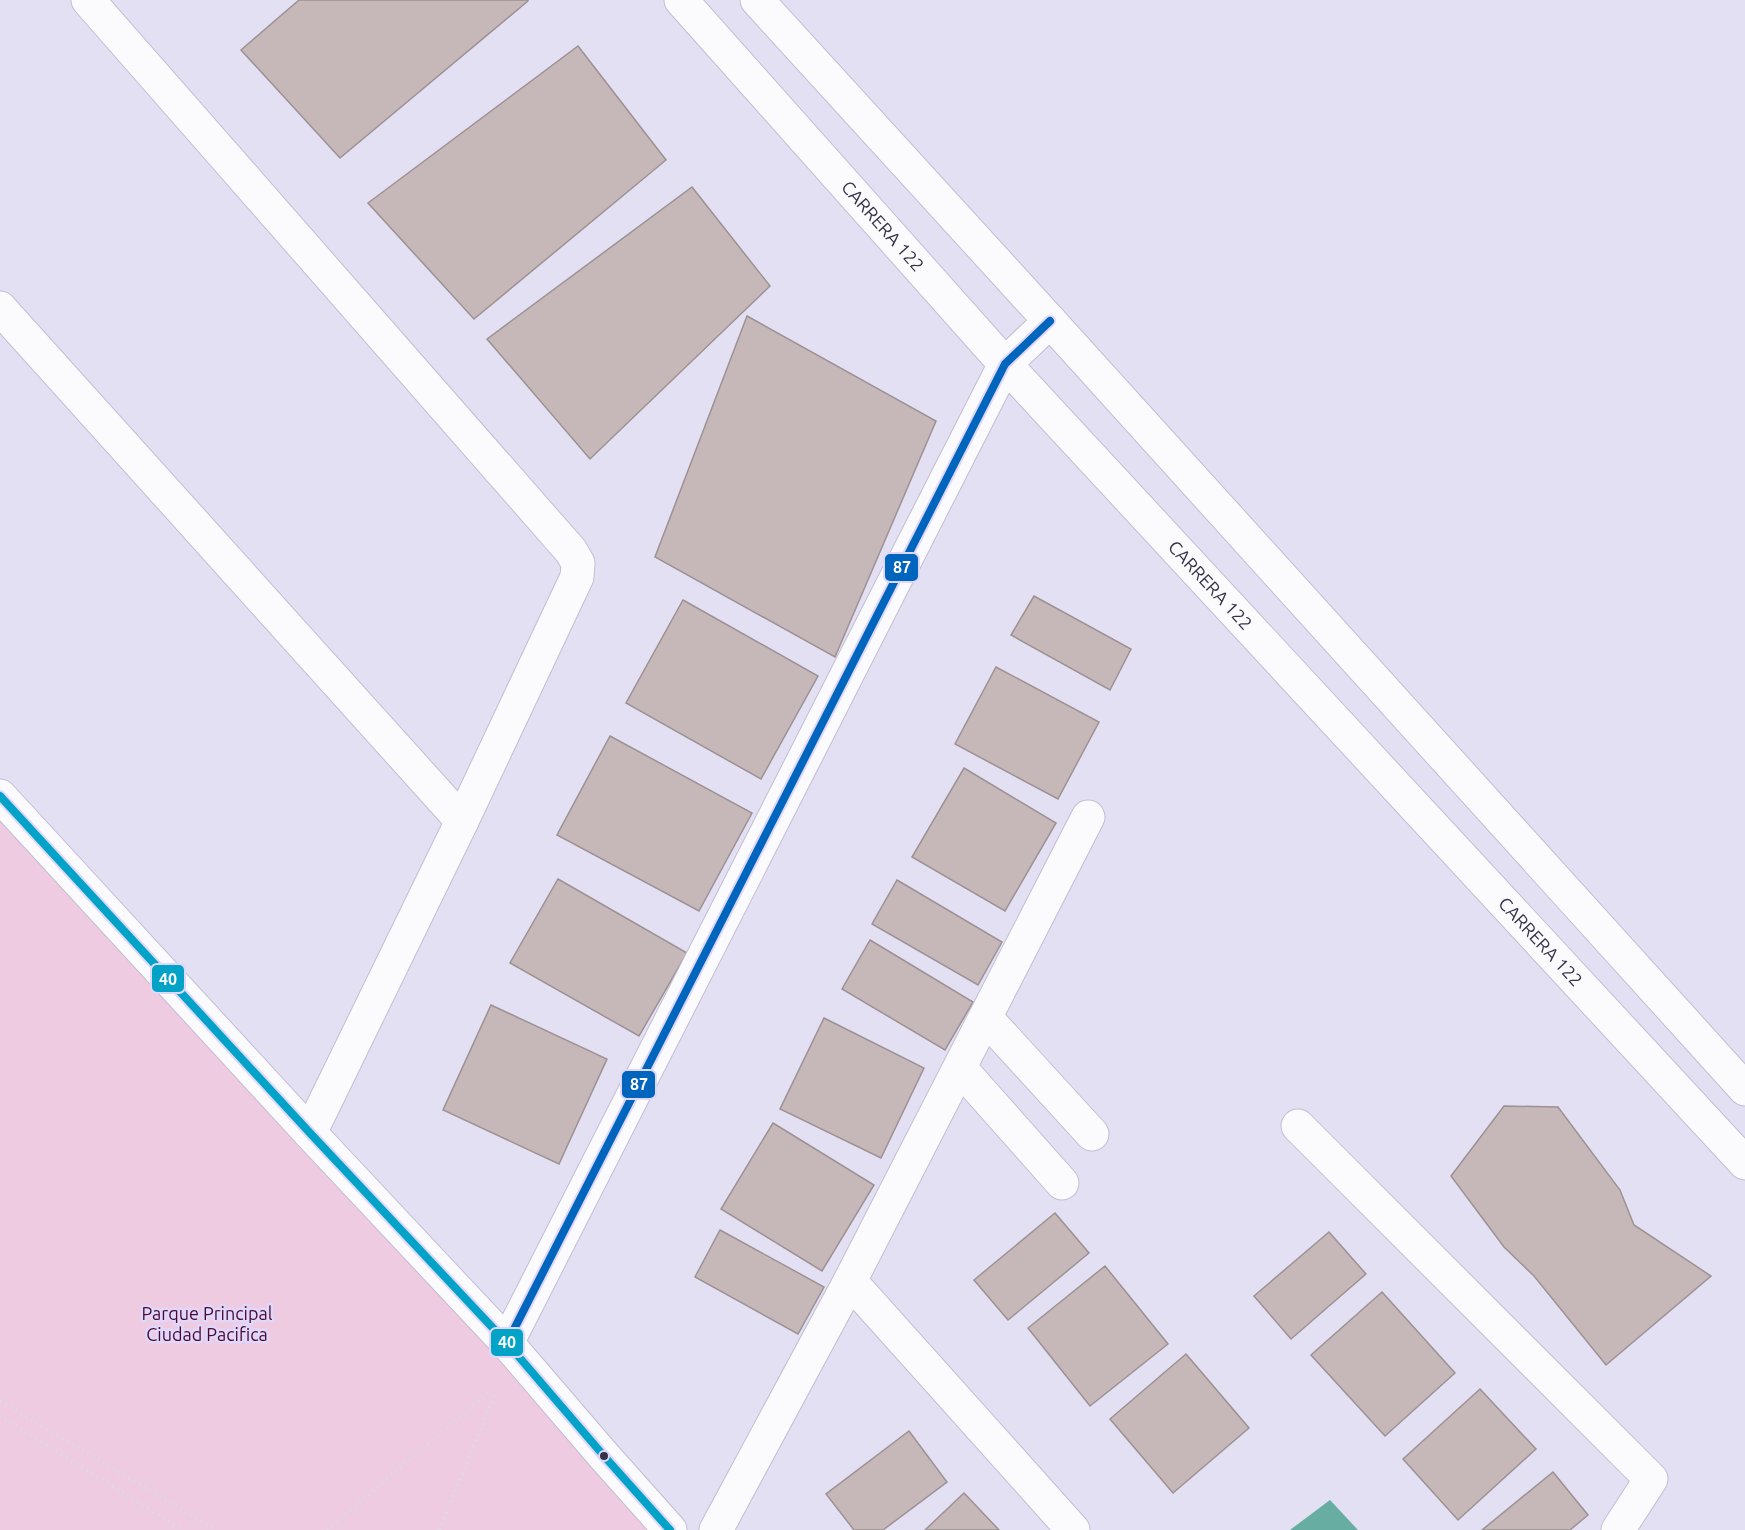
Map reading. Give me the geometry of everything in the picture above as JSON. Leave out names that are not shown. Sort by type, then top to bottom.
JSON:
[{"type":"street","name":"CARRERA 122","points":[[681,0],[1005,364],[1745,1163]]},
{"type":"street","points":[[757,0],[1745,1089]]},
{"type":"street","points":[[91,1],[571,551],[578,563],[577,577],[462,821],[310,1133]]},
{"type":"street","points":[[0,308],[462,821]]},
{"type":"street","points":[[507,1343],[1005,364],[1050,321]]},
{"type":"street","points":[[0,796],[507,1343],[670,1530]]},
{"type":"street","points":[[716,1530],[850,1281],[1088,817]]},
{"type":"street","points":[[986,1018],[1092,1134]]},
{"type":"street","points":[[960,1068],[1062,1183]]},
{"type":"street","points":[[1298,1126],[1651,1479],[1618,1530]]},
{"type":"street","points":[[850,1281],[1073,1530]]},
{"type":"path","points":[[327,1530],[500,1383]]},
{"type":"path","points":[[438,1530],[495,1394]]},
{"type":"path","points":[[0,1401],[216,1530]]},
{"type":"path","points":[[0,1416],[183,1530]]},
{"type":"green space","name":"Parque Principal Ciudad Pacifica","points":[[0,796],[670,1530],[0,1530]]},
{"type":"shaded area","points":[[1330,1500],[1358,1530],[1290,1530]]},
{"type":"building","points":[[299,0],[528,1],[340,158],[241,50]]},
{"type":"building","points":[[578,46],[666,160],[474,319],[368,203]]},
{"type":"building","points":[[692,187],[770,286],[590,459],[487,339]]},
{"type":"building","points":[[747,316],[936,421],[835,657],[655,557]]},
{"type":"building","points":[[1034,596],[1131,649],[1110,690],[1011,635]]},
{"type":"building","points":[[683,600],[818,676],[761,779],[626,703]]},
{"type":"building","points":[[996,667],[1099,722],[1058,799],[955,744]]},
{"type":"building","points":[[610,736],[752,813],[699,911],[557,835]]},
{"type":"building","points":[[964,768],[1056,823],[1005,911],[912,857]]},
{"type":"building","points":[[558,879],[687,953],[639,1036],[510,963]]},
{"type":"building","points":[[897,880],[1002,942],[978,985],[872,924]]},
{"type":"building","points":[[870,940],[973,1002],[945,1050],[842,989]]},
{"type":"building","points":[[491,1005],[607,1059],[559,1164],[443,1110]]},
{"type":"building","points":[[824,1018],[924,1068],[881,1158],[780,1109]]},
{"type":"building","points":[[1504,1106],[1558,1107],[1620,1190],[1634,1225],[1711,1276],[1606,1365],[1534,1276],[1504,1247],[1451,1176]]},
{"type":"building","points":[[773,1123],[874,1185],[822,1271],[721,1209]]},
{"type":"building","points":[[1055,1213],[1089,1253],[1008,1320],[974,1280]]},
{"type":"building","points":[[720,1230],[824,1287],[798,1334],[695,1277]]},
{"type":"building","points":[[1329,1232],[1366,1274],[1291,1339],[1254,1296]]},
{"type":"building","points":[[1105,1266],[1168,1344],[1090,1406],[1028,1328]]},
{"type":"building","points":[[1382,1292],[1455,1373],[1385,1436],[1311,1355]]},
{"type":"building","points":[[1186,1354],[1249,1428],[1173,1493],[1110,1419]]},
{"type":"building","points":[[1480,1389],[1536,1449],[1458,1520],[1403,1459]]},
{"type":"building","points":[[909,1431],[947,1482],[883,1530],[854,1530],[826,1494]]},
{"type":"building","points":[[1553,1472],[1588,1515],[1570,1530],[1482,1530]]},
{"type":"building","points":[[964,1493],[999,1530],[925,1530]]},
{"type":"transit line","name":"87","points":[[507,1343],[1005,364],[1050,321]]},
{"type":"transit line","name":"40","points":[[0,796],[507,1343],[670,1530]]}]
